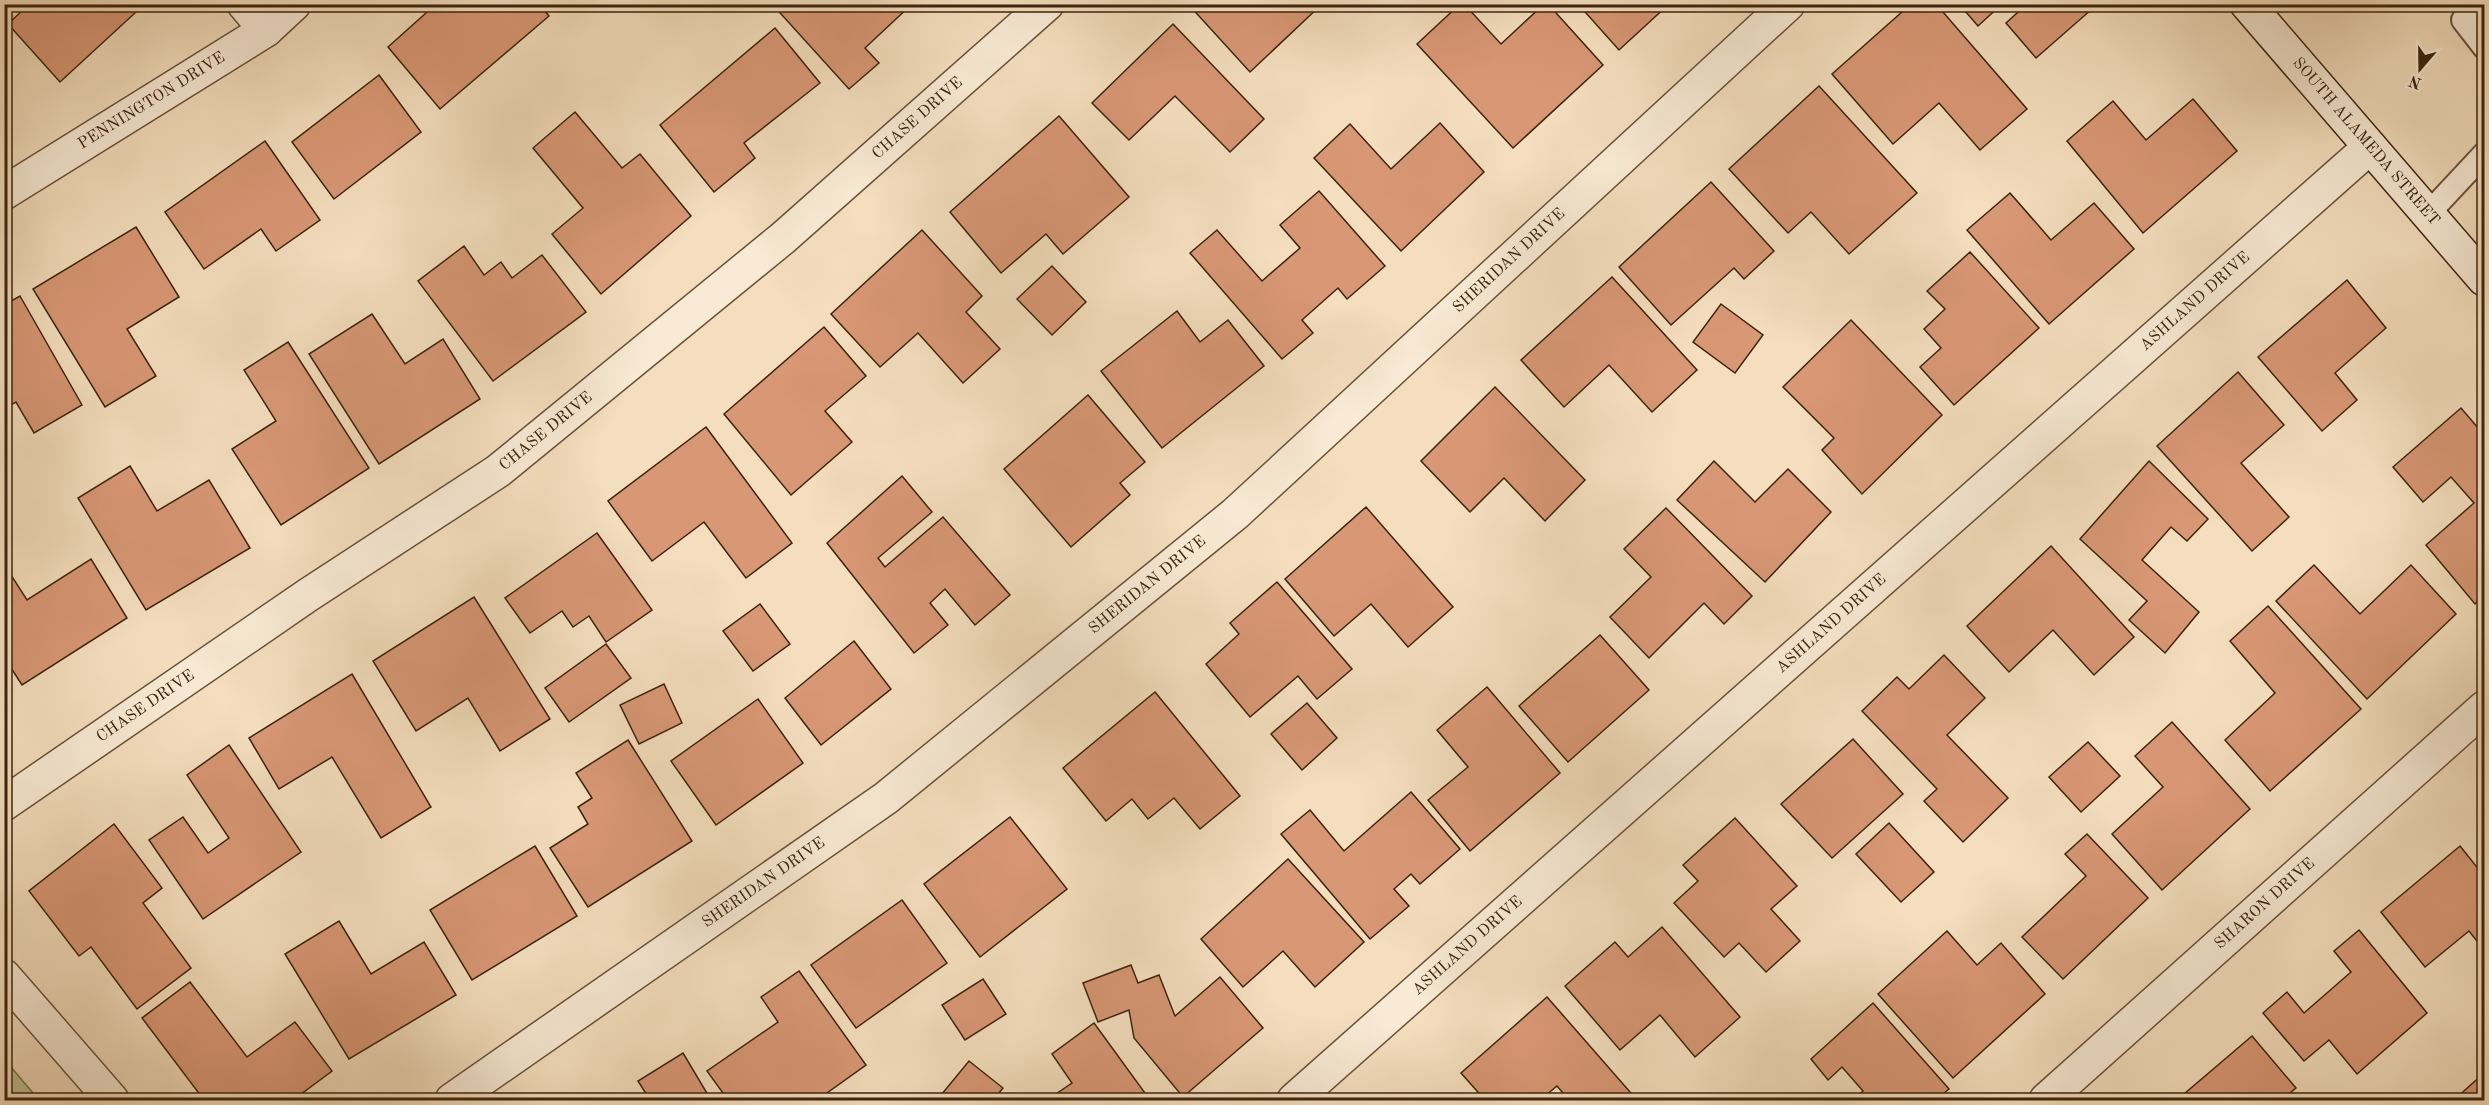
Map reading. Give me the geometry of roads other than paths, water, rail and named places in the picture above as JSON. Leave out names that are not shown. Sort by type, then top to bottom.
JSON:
[{"type":"street","points":[[244,4],[266,30]]},
{"type":"street","name":"PENNINGTON DRIVE","points":[[4,193],[266,30],[294,4]]},
{"type":"street","name":"CHASE DRIVE","points":[[4,804],[308,595],[498,471],[783,238],[1047,4]]},
{"type":"street","name":"SHERIDAN DRIVE","points":[[452,1101],[886,798],[1235,514],[1788,4]]},
{"type":"street","name":"SOUTH ALAMEDA STREET","points":[[2247,4],[2484,279]]},
{"type":"street","name":"ASHLAND DRIVE","points":[[1294,1101],[2370,147]]},
{"type":"street","name":"SHARON DRIVE","points":[[2046,1101],[2484,708]]},
{"type":"street","points":[[4,976],[112,1101]]},
{"type":"lane","points":[[2476,4],[2463,20],[2484,47]]},
{"type":"lane","points":[[2428,214],[2484,154]]}]
